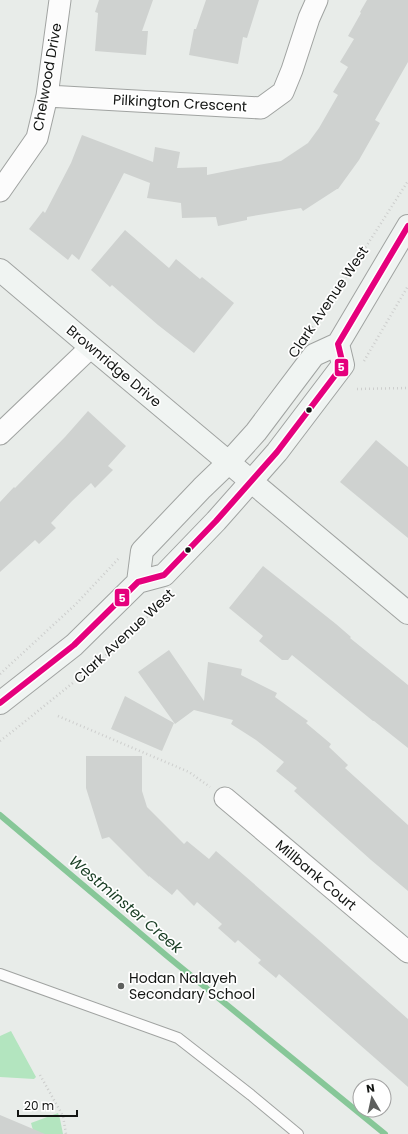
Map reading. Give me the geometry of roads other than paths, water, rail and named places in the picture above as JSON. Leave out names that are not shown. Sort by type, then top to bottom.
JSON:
[{"type":"street","name":"Chelwood Drive","points":[[0,191],[36,138],[47,96],[60,0]]},
{"type":"street","name":"Pilkington Crescent","points":[[47,96],[261,108],[283,92],[309,18],[317,0]]},
{"type":"street","name":"Clark Avenue West","points":[[138,582],[142,551],[262,425],[314,355],[338,344],[408,226]]},
{"type":"street","name":"Brownridge Drive","points":[[0,270],[251,482],[408,612]]},
{"type":"street","name":"Clark Avenue West","points":[[0,703],[74,645],[138,582],[164,575],[277,452],[343,365],[338,344]]},
{"type":"street","points":[[0,434],[91,347]]},
{"type":"street","name":"Millbank Court","points":[[225,798],[408,952]]},
{"type":"lane","points":[[0,974],[178,1038],[298,1134]]},
{"type":"waterway","name":"Westminster Creek","points":[[0,815],[167,956],[385,1134]]},
{"type":"place","name":"Hodan Nalayeh Secondary School","points":[[121,986]]}]
